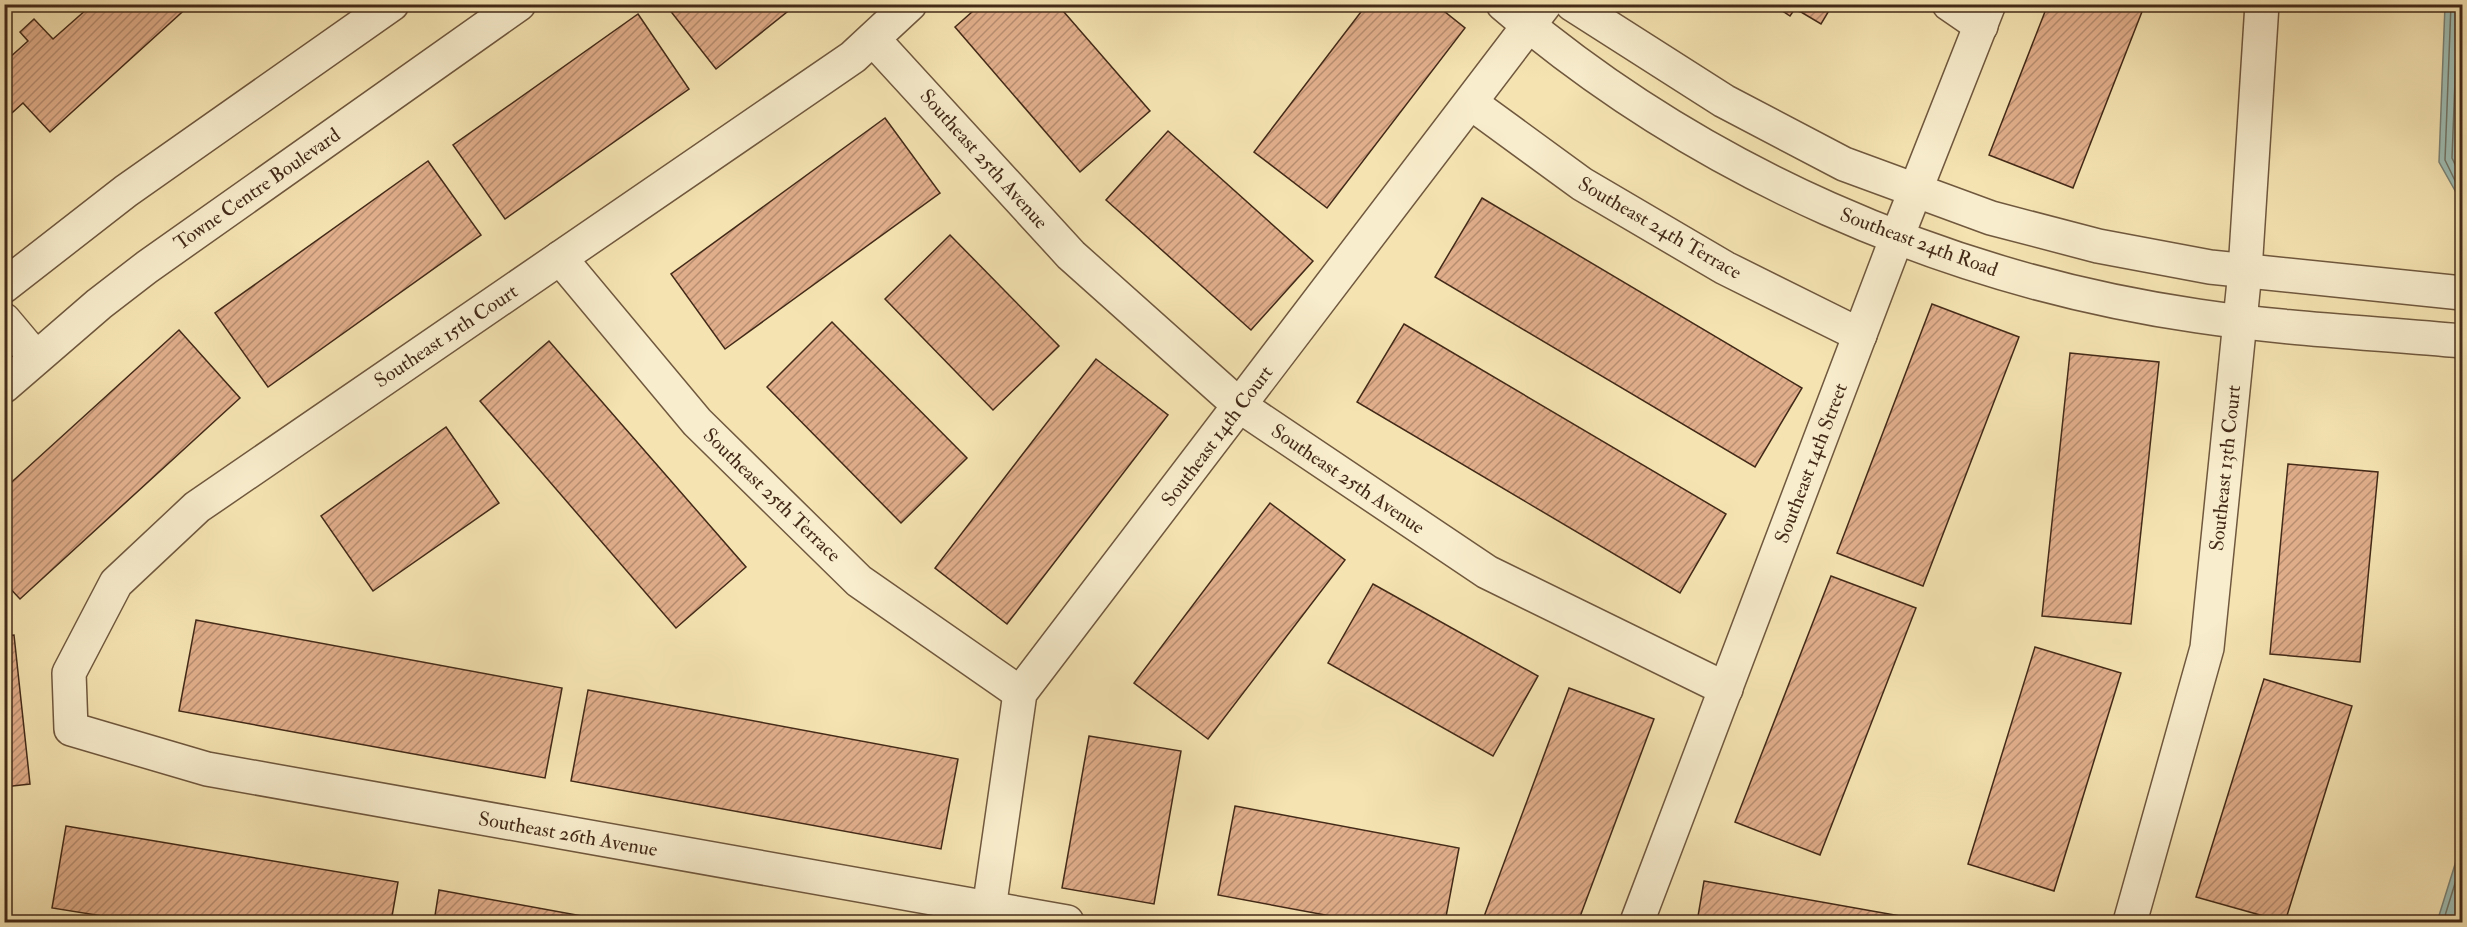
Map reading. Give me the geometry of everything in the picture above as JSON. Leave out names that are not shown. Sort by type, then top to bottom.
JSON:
[{"type":"street","points":[[4,286],[126,191],[392,4]]},
{"type":"street","name":"Towne Centre Boulevard","points":[[4,386],[147,267],[519,4]]},
{"type":"street","name":"Southeast 15th Court","points":[[71,729],[69,673],[116,583],[197,507],[853,57],[910,4]]},
{"type":"street","name":"Southeast 24th Road","points":[[1503,4],[1538,16],[1629,101],[1702,145],[1821,207],[1965,263],[2093,296],[2198,316],[2463,341]]},
{"type":"street","points":[[1572,4],[1724,102],[1844,164],[1991,218],[2098,246],[2245,271],[2463,293]]},
{"type":"street","points":[[1949,4],[1985,15]]},
{"type":"street","name":"Southeast 13th Court","points":[[2130,922],[2207,648],[2245,271],[2262,4]]},
{"type":"street","name":"Southeast 14th Street","points":[[1637,922],[1897,237],[1985,15]]},
{"type":"street","name":"Southeast 14th Court","points":[[989,909],[1020,693],[1538,16]]},
{"type":"street","name":"Southeast 25th Avenue","points":[[873,39],[1071,255],[1240,406],[1487,572],[1726,689]]},
{"type":"street","name":"Southeast 24th Terrace","points":[[1471,103],[1582,184],[1725,268],[1860,335]]},
{"type":"street","name":"Southeast 25th Terrace","points":[[560,258],[697,422],[859,581],[1020,693]]},
{"type":"street","points":[[4,320],[36,358]]},
{"type":"street","name":"Southeast 26th Avenue","points":[[71,729],[207,769],[1068,922]]},
{"type":"water","points":[[2445,5],[2462,5],[2462,203],[2439,162]]},
{"type":"water","points":[[2462,842],[2462,922],[2437,922]]},
{"type":"building","points":[[83,4],[191,4],[50,132],[23,103],[4,120],[4,55],[8,59],[28,41],[20,32],[34,19],[53,39],[87,9]]},
{"type":"building","points":[[665,4],[797,4],[716,69]]},
{"type":"building","points":[[981,4],[1057,4],[1150,111],[1080,172],[955,27]]},
{"type":"building","points":[[1367,4],[1435,4],[1465,28],[1327,208],[1254,152]]},
{"type":"building","points":[[1772,4],[1833,4],[1821,24],[1794,10],[1790,16]]},
{"type":"building","points":[[2048,4],[2145,4],[2073,188],[1989,155]]},
{"type":"building","points":[[638,14],[689,89],[505,219],[453,145]]},
{"type":"building","points":[[885,118],[940,193],[725,349],[671,274]]},
{"type":"building","points":[[1168,131],[1313,261],[1251,330],[1106,200]]},
{"type":"building","points":[[428,161],[481,235],[268,387],[215,313]]},
{"type":"building","points":[[1482,198],[1802,388],[1755,467],[1435,277]]},
{"type":"building","points":[[950,235],[1059,346],[993,410],[885,299]]},
{"type":"building","points":[[1932,304],[2019,337],[1923,586],[1837,553]]},
{"type":"building","points":[[832,322],[967,458],[901,523],[767,387]]},
{"type":"building","points":[[1404,324],[1726,514],[1680,593],[1357,402]]},
{"type":"building","points":[[179,330],[240,398],[20,599],[4,582],[4,489]]},
{"type":"building","points":[[549,341],[746,567],[676,628],[480,401]]},
{"type":"building","points":[[2070,353],[2159,362],[2131,624],[2042,616]]},
{"type":"building","points":[[1096,359],[1168,415],[1007,624],[935,568]]},
{"type":"building","points":[[446,427],[499,503],[373,591],[321,516]]},
{"type":"building","points":[[2288,464],[2378,472],[2360,662],[2270,654]]},
{"type":"building","points":[[1270,503],[1345,560],[1208,739],[1134,683]]},
{"type":"building","points":[[1831,576],[1916,608],[1820,855],[1735,822]]},
{"type":"building","points":[[1373,584],[1538,676],[1493,756],[1328,663]]},
{"type":"building","points":[[196,620],[562,688],[545,778],[179,711]]},
{"type":"building","points":[[14,635],[30,784],[4,787],[4,636]]},
{"type":"building","points":[[2035,647],[2121,673],[2054,891],[1968,864]]},
{"type":"building","points":[[2264,679],[2352,706],[2285,922],[2196,897]]},
{"type":"building","points":[[1569,688],[1654,719],[1578,922],[1482,922]]},
{"type":"building","points":[[588,690],[958,759],[941,849],[571,781]]},
{"type":"building","points":[[1089,736],[1181,751],[1154,904],[1062,888]]},
{"type":"building","points":[[1235,806],[1459,848],[1445,922],[1363,922],[1218,895]]},
{"type":"building","points":[[66,826],[398,882],[391,922],[140,922],[52,908]]},
{"type":"building","points":[[1704,881],[1934,922],[1697,922]]},
{"type":"building","points":[[439,890],[615,922],[434,922]]}]
